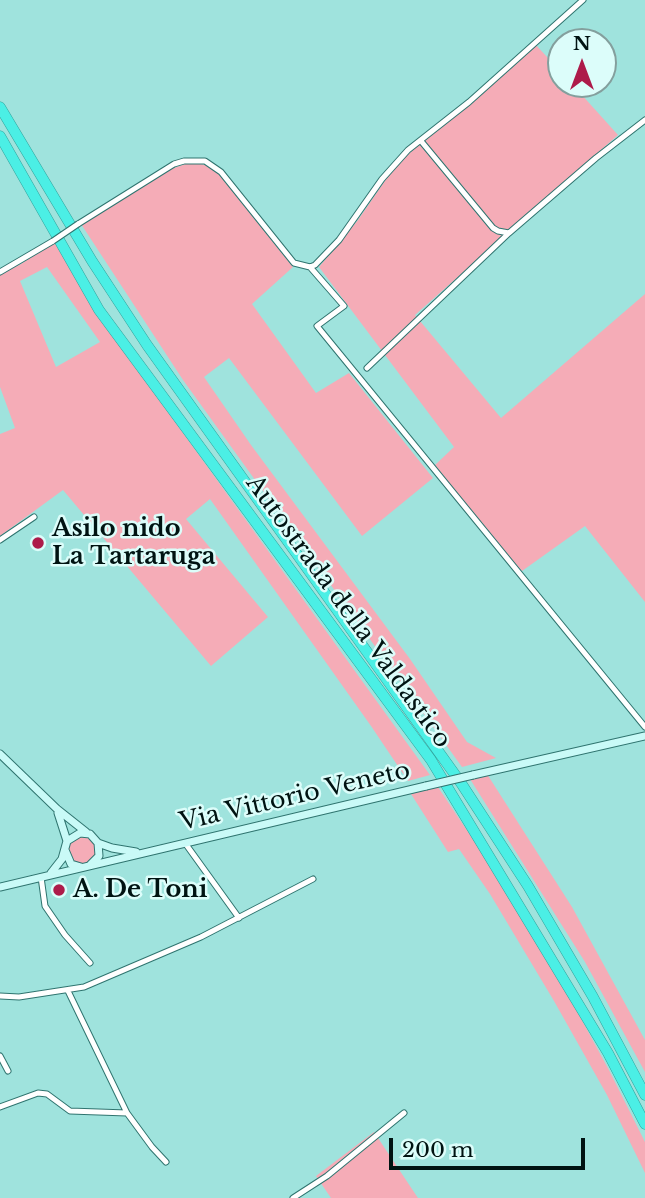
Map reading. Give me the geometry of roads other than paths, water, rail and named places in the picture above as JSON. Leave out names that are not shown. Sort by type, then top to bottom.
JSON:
[{"type":"highway","name":"Autostrada della Valdastico","points":[[0,107],[139,334],[467,793],[541,908],[645,1094]]},
{"type":"highway","name":"Autostrada della Valdastico","points":[[0,136],[99,310],[431,761],[608,1053],[645,1124]]},
{"type":"main road","name":"Via Vittorio Veneto","points":[[0,887],[645,736]]},
{"type":"main road","points":[[0,754],[57,809],[98,843],[99,856],[86,867],[71,864],[64,825],[57,809]]},
{"type":"main road","points":[[43,877],[59,866],[66,845],[75,834],[90,834]]},
{"type":"main road","name":"Via Vittorio Veneto","points":[[98,843],[127,852],[144,852]]},
{"type":"street","points":[[310,268],[338,240],[393,165],[469,102],[583,0]]},
{"type":"street","points":[[367,368],[509,233],[645,120]]},
{"type":"street","points":[[421,141],[493,228],[509,233]]},
{"type":"street","points":[[0,272],[174,164],[205,161],[221,172],[294,264],[310,268],[344,306],[317,326],[645,727]]},
{"type":"street","points":[[0,540],[34,517]]},
{"type":"street","points":[[185,843],[239,918]]},
{"type":"street","points":[[43,877],[45,906],[65,936],[89,963]]},
{"type":"street","points":[[0,996],[68,991],[84,987],[189,942],[313,879]]},
{"type":"street","points":[[68,991],[128,1113],[166,1162]]},
{"type":"street","points":[[0,1056],[8,1072]]},
{"type":"street","points":[[0,1107],[38,1093],[47,1094],[70,1111],[128,1113]]},
{"type":"street","points":[[293,1198],[327,1176],[404,1113]]},
{"type":"place","name":"Asilo nido La Tartaruga","points":[[38,543]]},
{"type":"place","name":"A. De Toni","points":[[59,890]]}]
